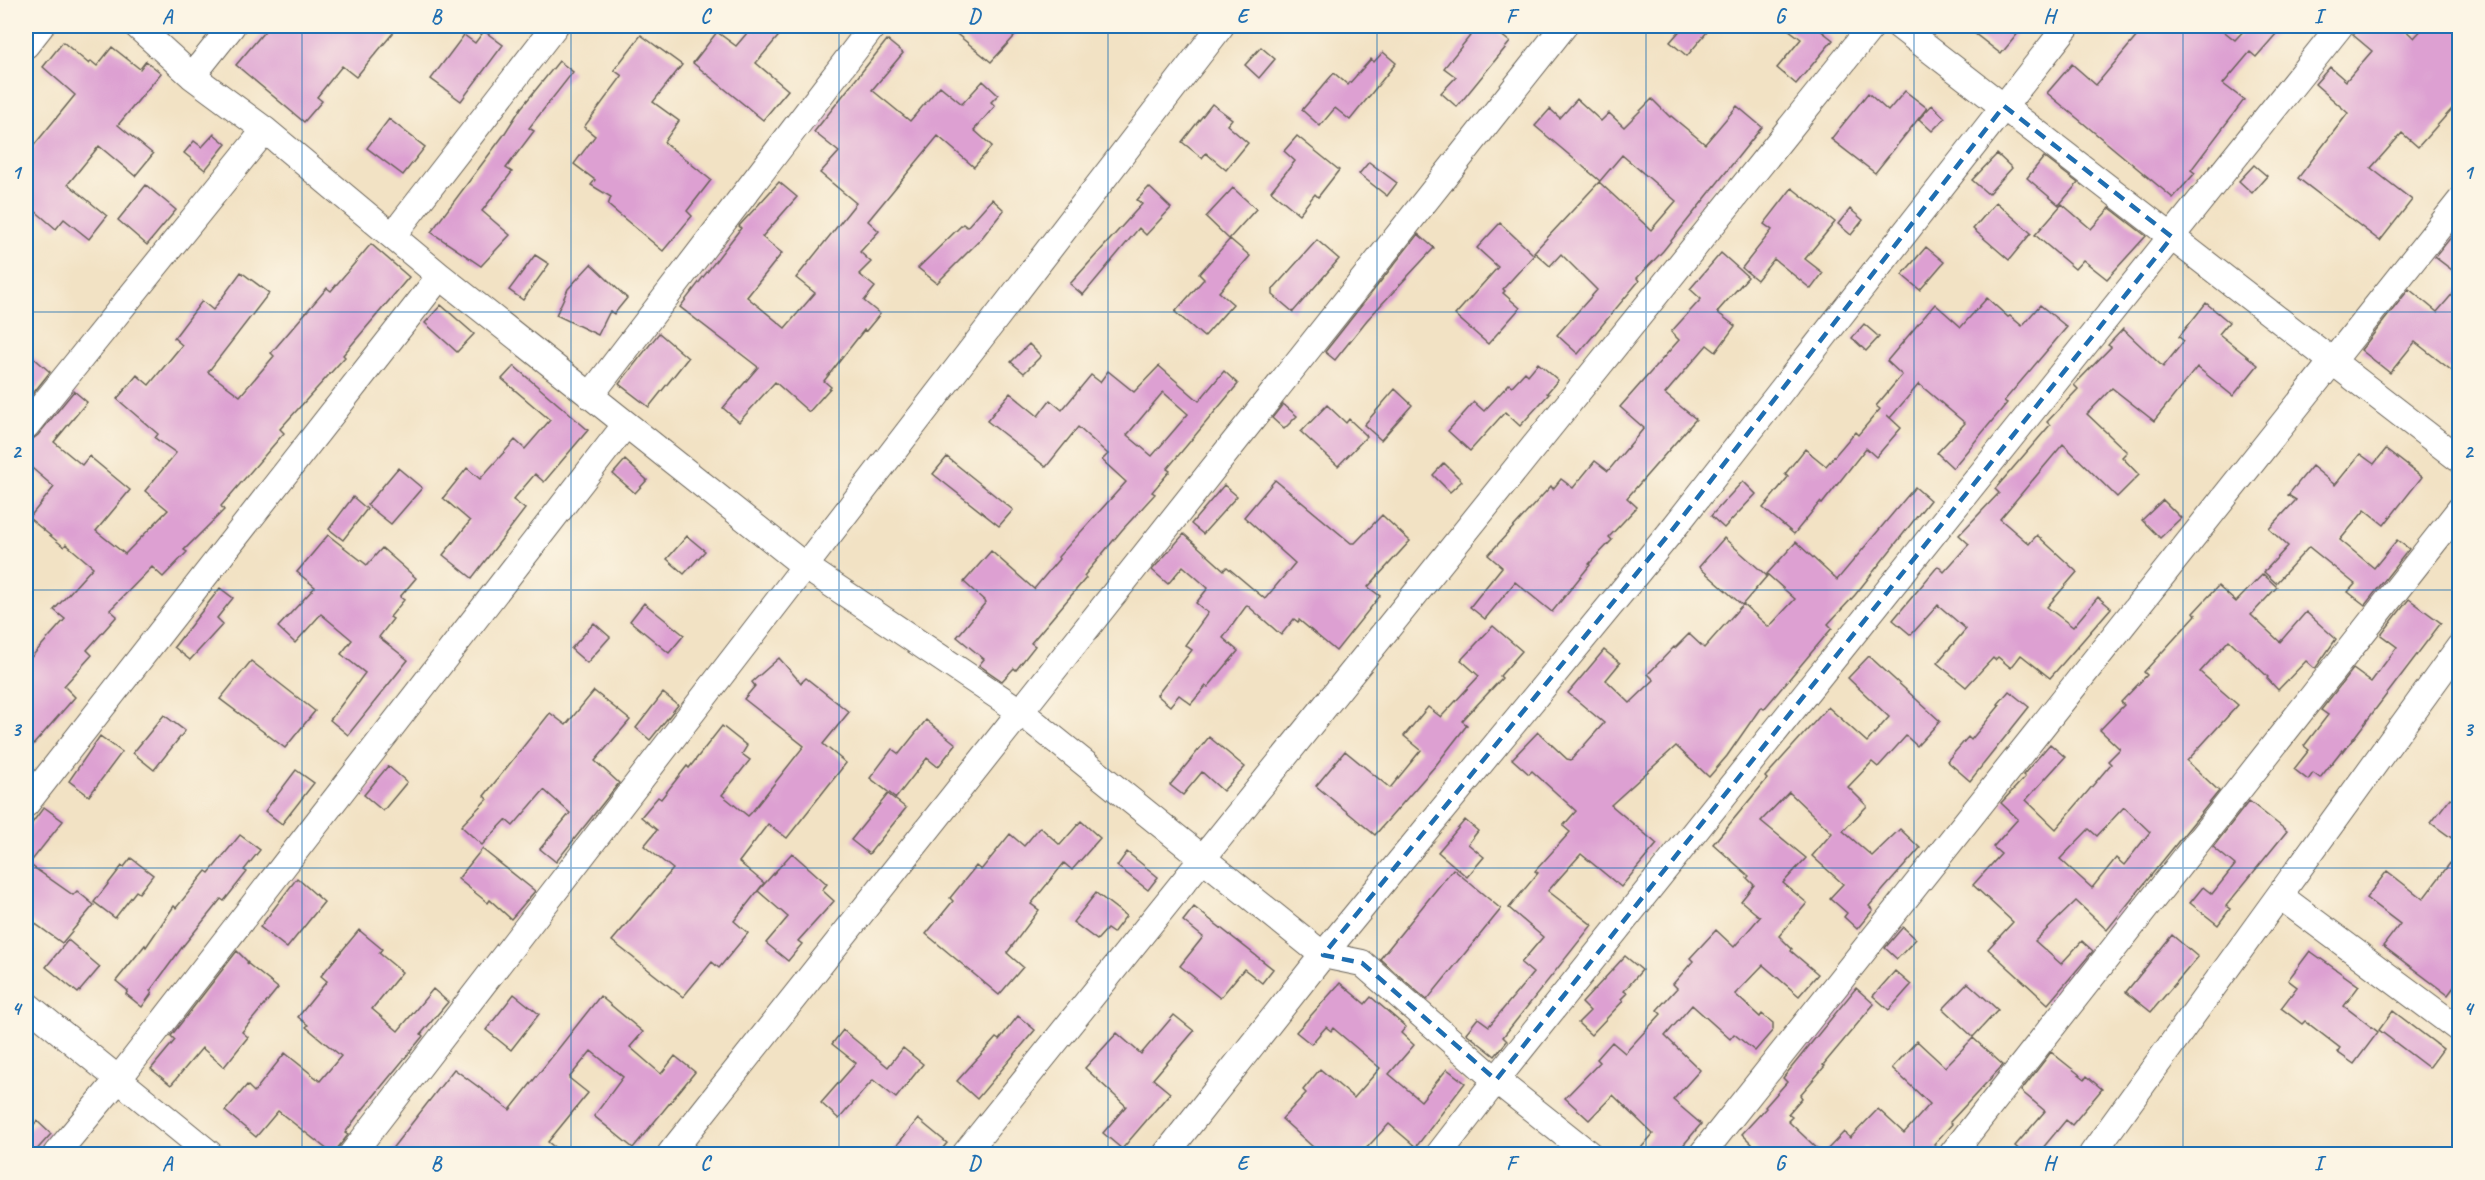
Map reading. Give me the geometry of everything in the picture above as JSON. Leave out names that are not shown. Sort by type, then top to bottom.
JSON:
[{"type":"street","points":[[26,45],[41,26]]},
{"type":"street","points":[[137,26],[192,76],[265,130],[440,276],[806,567],[1021,712],[1323,955],[1362,963],[1496,1080],[1589,1155]]},
{"type":"street","points":[[192,76],[232,26]]},
{"type":"street","points":[[393,235],[555,26]]},
{"type":"street","points":[[590,396],[873,26]]},
{"type":"street","points":[[351,1155],[1221,26]]},
{"type":"street","points":[[670,1155],[1564,26]]},
{"type":"street","points":[[965,1155],[1872,26]]},
{"type":"street","points":[[1899,26],[2460,460]]},
{"type":"street","points":[[1166,1155],[1323,955],[1669,534],[2067,26]]},
{"type":"street","points":[[1439,1155],[1496,1080],[2340,26]]},
{"type":"street","points":[[26,426],[265,130]]},
{"type":"street","points":[[1702,1155],[2460,201]]},
{"type":"street","points":[[26,804],[440,276]]},
{"type":"street","points":[[56,1155],[117,1081],[626,424]]},
{"type":"street","points":[[1952,1155],[2460,509]]},
{"type":"street","points":[[2092,1155],[2460,646]]},
{"type":"street","points":[[2280,896],[2456,1020]]},
{"type":"street","points":[[26,1004],[210,1155]]},
{"type":"highlighted area","points":[[2004,106],[2172,237],[1496,1080],[1362,963],[1323,955],[1669,534]]},
{"type":"building","points":[[269,26],[399,26],[356,77],[342,66],[317,97],[322,101],[304,122],[236,65]]},
{"type":"building","points":[[753,26],[787,26],[756,63],[788,90],[763,120],[693,63],[717,32],[736,46]]},
{"type":"building","points":[[947,26],[1024,26],[991,62]]},
{"type":"building","points":[[1478,26],[1490,26],[1510,42],[1457,107],[1441,93],[1456,77],[1444,68]]},
{"type":"building","points":[[1684,26],[1712,26],[1687,56],[1670,42]]},
{"type":"building","points":[[1784,26],[1815,26],[1833,40],[1796,84],[1777,68],[1801,39]]},
{"type":"building","points":[[1965,26],[2024,26],[2001,54]]},
{"type":"building","points":[[2125,26],[2217,26],[2235,40],[2248,26],[2283,26],[2256,57],[2250,52],[2223,84],[2244,100],[2191,170],[2195,173],[2173,198],[2047,93],[2072,64],[2096,85],[2137,36]]},
{"type":"building","points":[[2362,26],[2401,26],[2414,38],[2425,26],[2460,26],[2460,100],[2418,147],[2402,133],[2371,168],[2412,200],[2380,241],[2298,178],[2348,113],[2315,84],[2330,67],[2346,81],[2372,51],[2353,35]]},
{"type":"building","points":[[484,31],[503,45],[461,101],[431,79],[464,35],[475,43]]},
{"type":"building","points":[[641,35],[682,65],[653,102],[679,121],[664,142],[711,180],[687,211],[692,216],[663,251],[608,205],[611,197],[591,185],[595,180],[574,164],[595,136],[584,127],[622,76],[614,70]]},
{"type":"building","points":[[887,40],[903,53],[872,90],[910,121],[940,86],[962,104],[983,81],[998,95],[991,102],[995,106],[974,130],[992,146],[974,167],[938,136],[868,221],[879,231],[860,252],[871,262],[859,274],[875,287],[864,301],[880,314],[866,331],[864,330],[824,381],[831,387],[809,412],[775,382],[739,422],[723,408],[758,367],[680,307],[741,228],[739,226],[779,182],[797,197],[762,237],[782,253],[747,297],[785,328],[815,293],[796,278],[856,203],[820,173],[839,152],[814,132]]},
{"type":"building","points":[[63,42],[89,64],[91,61],[97,66],[112,47],[140,69],[146,61],[161,73],[118,125],[153,154],[135,176],[99,146],[68,184],[107,216],[89,239],[64,219],[56,229],[26,203],[26,155],[75,95],[43,67]]},
{"type":"building","points":[[1261,47],[1275,59],[1259,78],[1245,65]]},
{"type":"building","points":[[1383,52],[1396,63],[1350,120],[1335,108],[1320,126],[1302,110],[1334,73],[1348,85],[1371,59],[1374,62]]},
{"type":"building","points":[[559,61],[573,72],[529,128],[534,131],[506,168],[512,172],[482,211],[510,235],[481,266],[431,232],[503,136],[521,108]]},
{"type":"building","points":[[1905,91],[1927,108],[1875,173],[1831,139],[1868,93],[1888,111]]},
{"type":"building","points":[[1577,99],[1601,121],[1609,113],[1624,127],[1652,99],[1670,117],[1705,144],[1737,106],[1762,127],[1663,251],[1637,278],[1639,281],[1578,354],[1557,335],[1597,290],[1561,254],[1550,266],[1534,252],[1599,182],[1651,230],[1676,201],[1622,155],[1600,181],[1535,126],[1550,109],[1560,118]]},
{"type":"building","points":[[1212,104],[1232,119],[1227,125],[1248,143],[1226,170],[1206,153],[1202,158],[1182,142]]},
{"type":"building","points":[[1932,105],[1945,118],[1932,131],[1919,119]]},
{"type":"building","points":[[389,119],[425,147],[403,175],[367,148]]},
{"type":"building","points":[[214,134],[226,144],[205,170],[184,153],[194,141],[202,147]]},
{"type":"building","points":[[1297,136],[1339,170],[1318,197],[1315,194],[1299,214],[1271,191],[1295,161],[1284,151]]},
{"type":"building","points":[[1997,154],[2012,168],[1988,194],[1972,180]]},
{"type":"building","points":[[2044,157],[2078,183],[2059,205],[2027,178]]},
{"type":"building","points":[[1369,162],[1397,183],[1387,196],[1359,174]]},
{"type":"building","points":[[2254,165],[2267,176],[2252,193],[2239,181]]},
{"type":"building","points":[[146,185],[176,210],[147,245],[118,220]]},
{"type":"building","points":[[1149,187],[1171,208],[1146,235],[1139,228],[1083,295],[1070,284],[1142,204],[1137,200]]},
{"type":"building","points":[[1233,188],[1256,209],[1229,239],[1206,217]]},
{"type":"building","points":[[1792,188],[1835,222],[1805,259],[1823,273],[1811,289],[1774,259],[1757,280],[1742,268],[1772,230],[1764,224]]},
{"type":"building","points":[[992,199],[1004,210],[980,240],[937,283],[918,268],[963,224],[967,227]]},
{"type":"building","points":[[1996,202],[2031,233],[2009,260],[1973,229]]},
{"type":"building","points":[[2062,204],[2091,229],[2110,208],[2146,236],[2107,279],[2083,260],[2075,269],[2035,235]]},
{"type":"building","points":[[1850,209],[1863,220],[1851,235],[1838,224]]},
{"type":"building","points":[[1500,223],[1534,255],[1503,289],[1505,291],[1503,293],[1520,308],[1488,344],[1455,315],[1498,267],[1477,248]]},
{"type":"building","points":[[2460,226],[2460,276],[2435,257]]},
{"type":"building","points":[[1418,234],[1434,248],[1367,320],[1335,360],[1325,352]]},
{"type":"building","points":[[1230,239],[1250,256],[1219,292],[1233,304],[1204,337],[1175,312],[1204,279],[1199,274]]},
{"type":"building","points":[[1317,240],[1339,259],[1293,312],[1273,295],[1273,289]]},
{"type":"building","points":[[371,244],[409,277],[343,355],[345,357],[280,429],[284,433],[221,506],[224,510],[184,550],[187,552],[163,577],[152,567],[110,610],[117,616],[87,650],[92,655],[64,686],[75,697],[26,753],[26,663],[65,619],[54,610],[93,567],[66,544],[64,547],[29,518],[54,487],[26,463],[26,444],[38,435],[74,391],[87,402],[54,442],[82,465],[89,456],[130,490],[96,531],[125,554],[168,510],[145,491],[176,453],[155,438],[158,434],[117,399],[137,375],[149,385],[182,345],[174,338],[202,301],[213,310],[241,272],[269,293],[208,372],[240,396],[274,356],[271,353],[327,288],[331,291]]},
{"type":"building","points":[[1926,247],[1944,262],[1920,290],[1902,275]]},
{"type":"building","points":[[1721,253],[1748,277],[1717,312],[1735,326],[1716,352],[1707,345],[1665,394],[1696,419],[1627,498],[1637,507],[1609,537],[1612,540],[1589,564],[1552,612],[1515,582],[1485,619],[1470,607],[1502,567],[1488,555],[1551,486],[1553,489],[1561,479],[1573,488],[1595,461],[1608,471],[1644,428],[1620,407],[1679,340],[1671,332],[1701,299],[1690,289]]},
{"type":"building","points":[[535,255],[549,264],[523,300],[509,290]]},
{"type":"building","points":[[591,264],[627,298],[614,314],[610,311],[598,335],[556,315],[568,289]]},
{"type":"building","points":[[2460,285],[2460,377],[2415,342],[2390,373],[2361,350],[2409,289],[2437,312]]},
{"type":"building","points":[[1987,298],[2022,326],[2040,305],[2067,327],[2004,401],[2007,403],[1953,468],[1937,453],[1965,423],[1919,384],[1890,418],[1901,428],[1876,457],[1866,448],[1822,504],[1820,502],[1794,534],[1763,508],[1788,477],[1785,474],[1805,449],[1826,466],[1855,432],[1858,435],[1880,409],[1876,406],[1902,375],[1887,361],[1935,304],[1961,327]]},
{"type":"building","points":[[2206,303],[2229,322],[2219,334],[2258,365],[2233,396],[2197,367],[2154,421],[2112,388],[2087,414],[2127,452],[2122,457],[2139,475],[2117,497],[2063,444],[2000,519],[2029,544],[2037,535],[2077,572],[2047,607],[2073,627],[2098,597],[2111,608],[2050,678],[2021,655],[2011,668],[1998,657],[1995,660],[1993,658],[1966,687],[1937,663],[1966,629],[1938,605],[1911,635],[1893,620],[1938,566],[1944,572],[1969,544],[1959,535],[1999,493],[1995,489],[2050,425],[2047,422],[2078,389],[2074,385],[2111,347],[2108,345],[2123,329],[2163,367],[2184,341],[2179,337]]},
{"type":"building","points":[[441,305],[474,334],[457,352],[425,323]]},
{"type":"building","points":[[1864,324],[1879,337],[1866,351],[1852,338]]},
{"type":"building","points":[[659,333],[688,358],[649,407],[619,384]]},
{"type":"building","points":[[1029,344],[1041,356],[1024,373],[1011,362]]},
{"type":"building","points":[[26,351],[50,372],[27,401],[26,400]]},
{"type":"building","points":[[1538,363],[1558,380],[1547,393],[1549,394],[1520,426],[1505,412],[1470,451],[1448,431],[1474,402],[1484,411],[1509,384],[1512,386],[1525,372],[1528,375]]},
{"type":"building","points":[[514,366],[588,430],[544,482],[535,474],[513,500],[525,509],[472,578],[443,555],[470,521],[443,498],[467,468],[480,479],[515,440],[525,449],[550,420],[502,379]]},
{"type":"building","points":[[1159,366],[1199,401],[1224,371],[1238,384],[1167,469],[1170,471],[1152,492],[1155,494],[1122,530],[1084,576],[1086,578],[1031,643],[1035,646],[1016,670],[1014,668],[1002,681],[979,665],[984,659],[957,637],[986,602],[964,582],[991,551],[1034,589],[1059,559],[1058,557],[1126,482],[1102,460],[1108,454],[1078,427],[1046,467],[987,421],[1010,393],[1038,416],[1050,400],[1062,410],[1091,375],[1100,382],[1108,371],[1134,392]],"holes":[[[1163,392],[1188,414],[1152,456],[1127,435]]]},
{"type":"building","points":[[1395,389],[1412,405],[1381,440],[1364,425]]},
{"type":"building","points":[[1283,404],[1297,416],[1284,429],[1272,418]]},
{"type":"building","points":[[1327,405],[1346,423],[1349,419],[1367,436],[1338,466],[1301,432]]},
{"type":"building","points":[[2386,449],[2422,477],[2384,525],[2365,510],[2340,540],[2374,568],[2397,540],[2409,549],[2365,605],[2348,592],[2355,584],[2309,547],[2276,583],[2264,572],[2288,546],[2269,529],[2296,500],[2288,495],[2312,466],[2335,485],[2360,454],[2374,464]]},
{"type":"building","points":[[947,457],[1013,510],[999,526],[933,474]]},
{"type":"building","points":[[625,460],[647,480],[635,493],[613,474]]},
{"type":"building","points":[[1444,463],[1462,481],[1450,492],[1433,475]]},
{"type":"building","points":[[398,468],[422,488],[391,524],[367,505]]},
{"type":"building","points":[[1275,480],[1351,543],[1355,543],[1382,515],[1410,541],[1368,587],[1380,596],[1336,651],[1299,620],[1298,622],[1294,619],[1281,635],[1247,605],[1223,638],[1238,651],[1191,704],[1179,695],[1170,706],[1157,695],[1192,650],[1185,645],[1208,613],[1196,603],[1208,588],[1183,566],[1168,584],[1152,570],[1184,534],[1224,570],[1227,567],[1265,599],[1295,563],[1244,517]]},
{"type":"building","points":[[1743,481],[1756,494],[1724,528],[1711,516]]},
{"type":"building","points":[[1224,485],[1237,496],[1203,534],[1191,524]]},
{"type":"building","points":[[1915,487],[1930,500],[1855,595],[1828,624],[1832,628],[1764,709],[1761,707],[1727,756],[1709,777],[1676,746],[1611,805],[1657,844],[1621,887],[1581,854],[1548,891],[1592,925],[1503,1037],[1507,1041],[1495,1056],[1466,1033],[1478,1018],[1489,1026],[1533,973],[1521,963],[1543,937],[1509,908],[1538,873],[1535,871],[1570,832],[1563,826],[1576,811],[1532,771],[1529,774],[1512,759],[1538,732],[1567,759],[1571,760],[1604,723],[1568,693],[1604,650],[1620,663],[1606,680],[1630,703],[1654,680],[1648,674],[1674,647],[1689,634],[1704,648],[1743,604],[1769,627],[1795,599],[1767,574],[1796,542],[1837,580]]},
{"type":"building","points":[[353,497],[367,509],[343,540],[329,529]]},
{"type":"building","points":[[2163,500],[2181,518],[2160,538],[2142,520]]},
{"type":"building","points":[[328,535],[367,565],[382,548],[416,578],[400,597],[404,600],[390,617],[393,619],[379,637],[408,660],[348,735],[330,720],[365,673],[341,654],[352,640],[321,614],[295,643],[278,627],[315,587],[297,572]]},
{"type":"building","points":[[687,536],[705,551],[684,574],[667,559]]},
{"type":"building","points":[[1724,538],[1767,576],[1742,605],[1699,567]]},
{"type":"building","points":[[2263,574],[2277,587],[2251,615],[2280,642],[2306,612],[2336,639],[2315,669],[2306,661],[2278,690],[2268,677],[2229,640],[2200,672],[2238,705],[2187,761],[2219,791],[2107,930],[2076,901],[2035,941],[2061,964],[2082,941],[2093,951],[2048,1004],[1988,949],[2013,922],[1973,885],[2001,854],[1993,847],[2018,819],[2001,803],[2025,777],[2023,775],[2050,744],[2065,757],[2026,800],[2056,829],[2111,764],[2108,761],[2120,749],[2100,730],[2124,705],[2121,702],[2147,675],[2144,672],[2196,615],[2194,612],[2218,586],[2236,602]],"holes":[[[2124,807],[2150,832],[2124,865],[2116,858],[2092,888],[2060,859],[2089,829],[2097,836]]]},
{"type":"building","points":[[220,588],[233,598],[217,618],[223,624],[190,660],[174,647]]},
{"type":"building","points":[[2409,599],[2441,623],[2343,752],[2342,750],[2320,778],[2313,773],[2308,780],[2294,769],[2309,750],[2304,746],[2328,715],[2321,710],[2353,669],[2371,682],[2397,647],[2381,635]]},
{"type":"building","points":[[644,603],[684,635],[669,653],[630,621]]},
{"type":"building","points":[[594,623],[610,637],[587,663],[571,649]]},
{"type":"building","points":[[1493,626],[1522,651],[1500,676],[1502,678],[1462,721],[1467,725],[1436,765],[1375,835],[1316,786],[1345,751],[1390,788],[1421,750],[1404,736],[1428,707],[1441,717],[1479,676],[1461,660]]},
{"type":"building","points":[[1869,656],[1940,721],[1917,746],[1906,736],[1878,767],[1872,762],[1848,787],[1867,806],[1843,831],[1872,856],[1900,829],[1920,848],[1869,906],[1873,910],[1857,929],[1844,917],[1847,913],[1830,898],[1843,884],[1812,856],[1832,833],[1789,792],[1761,821],[1806,858],[1783,883],[1807,903],[1779,936],[1792,949],[1791,951],[1818,974],[1799,996],[1763,965],[1735,994],[1760,1017],[1762,1014],[1773,1023],[1773,1030],[1755,1051],[1734,1034],[1730,1039],[1692,1005],[1665,1036],[1700,1070],[1673,1100],[1701,1124],[1675,1155],[1635,1155],[1653,1134],[1613,1095],[1589,1120],[1565,1098],[1600,1062],[1597,1059],[1612,1042],[1625,1053],[1661,1014],[1657,1010],[1677,988],[1673,984],[1693,961],[1690,958],[1716,930],[1734,947],[1760,917],[1741,901],[1754,885],[1747,878],[1749,876],[1713,844],[1767,779],[1765,777],[1828,707],[1867,742],[1889,717],[1848,678]]},
{"type":"building","points":[[779,658],[801,683],[806,678],[849,712],[823,744],[846,763],[787,838],[768,824],[739,862],[764,883],[734,921],[748,933],[719,968],[712,962],[683,997],[612,941],[673,869],[644,846],[657,830],[641,817],[658,797],[661,799],[687,766],[689,768],[722,726],[747,746],[742,754],[750,760],[722,795],[748,816],[751,813],[804,746],[744,699],[755,686],[752,682]]},
{"type":"building","points":[[251,661],[315,711],[285,748],[220,699]]},
{"type":"building","points":[[594,691],[630,720],[595,761],[619,783],[556,862],[540,849],[570,813],[544,790],[513,826],[506,820],[482,845],[461,826],[487,799],[484,796],[550,713],[566,725]]},
{"type":"building","points":[[2009,691],[2029,707],[1970,781],[1947,761],[1968,737],[1971,740]]},
{"type":"building","points":[[663,693],[678,705],[650,740],[636,728]]},
{"type":"building","points":[[164,715],[185,731],[154,770],[133,753]]},
{"type":"building","points":[[926,720],[956,744],[938,767],[927,758],[896,798],[870,778],[892,749],[899,754]]},
{"type":"building","points":[[100,736],[122,752],[89,796],[69,781]]},
{"type":"building","points":[[1209,737],[1245,767],[1223,791],[1202,772],[1183,795],[1170,785]]},
{"type":"building","points":[[388,766],[407,782],[383,811],[364,795]]},
{"type":"building","points":[[296,770],[314,783],[282,824],[265,811]]},
{"type":"building","points":[[888,794],[906,808],[869,854],[851,840]]},
{"type":"building","points":[[2450,798],[2460,805],[2460,844],[2431,823]]},
{"type":"building","points":[[2249,801],[2287,831],[2226,906],[2230,909],[2218,925],[2190,903],[2203,887],[2212,894],[2235,865],[2213,847]]},
{"type":"building","points":[[44,807],[63,821],[29,864],[73,895],[77,891],[94,905],[62,943],[26,917],[26,831]]},
{"type":"building","points":[[1465,820],[1478,831],[1468,844],[1484,857],[1467,877],[1438,852]]},
{"type":"building","points":[[1081,821],[1100,838],[1072,870],[1064,863],[1031,904],[1039,910],[1007,953],[1023,967],[999,995],[926,934],[953,901],[950,898],[976,866],[981,870],[1010,834],[1024,846],[1040,827],[1060,845]]},
{"type":"building","points":[[240,835],[260,850],[244,870],[247,872],[224,901],[221,899],[183,946],[150,991],[152,993],[142,1007],[126,994],[128,991],[116,981],[145,945],[146,947],[174,906],[176,908],[206,871],[209,873]]},
{"type":"building","points":[[482,849],[535,891],[511,919],[490,900],[488,903],[458,879]]},
{"type":"building","points":[[2460,850],[2460,979],[2448,995],[2383,946],[2400,924],[2366,898],[2387,871],[2423,899]]},
{"type":"building","points":[[1127,852],[1158,877],[1148,890],[1117,866]]},
{"type":"building","points":[[792,853],[827,884],[822,890],[834,901],[798,941],[802,944],[788,961],[766,943],[788,917],[758,891]]},
{"type":"building","points":[[131,858],[153,875],[139,893],[136,891],[115,918],[94,902]]},
{"type":"building","points":[[1453,869],[1501,909],[1427,1000],[1380,959]]},
{"type":"building","points":[[297,878],[324,902],[287,948],[260,927]]},
{"type":"building","points":[[1096,893],[1126,916],[1113,933],[1107,929],[1097,940],[1073,922]]},
{"type":"building","points":[[1194,907],[1273,969],[1262,983],[1244,969],[1220,998],[1180,966],[1203,937],[1183,921]]},
{"type":"building","points":[[1903,927],[1916,939],[1897,959],[1885,948]]},
{"type":"building","points":[[359,930],[382,949],[379,953],[402,972],[372,1009],[398,1031],[433,989],[448,1002],[359,1114],[345,1133],[348,1135],[333,1154],[278,1111],[256,1137],[225,1111],[247,1085],[254,1092],[285,1053],[320,1081],[341,1056],[306,1027],[308,1025],[298,1017],[327,981],[321,976]]},
{"type":"building","points":[[2172,935],[2198,957],[2151,1012],[2126,992]]},
{"type":"building","points":[[68,940],[100,967],[78,993],[46,967]]},
{"type":"building","points":[[237,951],[247,963],[278,988],[242,1032],[248,1037],[224,1067],[202,1048],[171,1085],[151,1069],[175,1040],[171,1036]]},
{"type":"building","points":[[2310,951],[2359,986],[2344,1006],[2378,1032],[2354,1064],[2337,1052],[2340,1048],[2305,1021],[2302,1024],[2281,1008],[2297,987],[2288,980]]},
{"type":"building","points":[[1625,956],[1642,970],[1624,991],[1627,993],[1621,999],[1623,1001],[1591,1035],[1578,1023],[1590,1011],[1582,1003]]},
{"type":"building","points":[[1895,971],[1911,985],[1889,1010],[1873,996]]},
{"type":"building","points":[[1340,983],[1365,1004],[1371,997],[1406,1027],[1401,1033],[1414,1045],[1389,1074],[1421,1101],[1447,1069],[1465,1083],[1416,1147],[1389,1124],[1360,1155],[1306,1155],[1313,1147],[1282,1119],[1306,1093],[1303,1090],[1320,1069],[1354,1098],[1380,1068],[1333,1028],[1331,1031],[1326,1027],[1311,1044],[1296,1032]]},
{"type":"building","points":[[1968,983],[1998,1010],[1973,1037],[1943,1009]]},
{"type":"building","points":[[1856,988],[1874,1004],[1823,1065],[1825,1066],[1800,1095],[1802,1098],[1788,1114],[1792,1117],[1788,1121],[1823,1154],[1844,1132],[1850,1138],[1878,1109],[1904,1133],[1930,1104],[1892,1068],[1917,1041],[1945,1067],[1973,1038],[2003,1065],[1950,1122],[1952,1124],[1934,1144],[1938,1149],[1937,1155],[1875,1155],[1865,1146],[1862,1149],[1868,1155],[1763,1155],[1742,1134],[1787,1082],[1783,1078]]},
{"type":"building","points":[[514,994],[539,1014],[511,1050],[486,1030]]},
{"type":"building","points":[[600,996],[643,1032],[630,1047],[661,1074],[675,1056],[695,1072],[633,1148],[594,1116],[623,1077],[591,1051],[569,1078],[588,1093],[548,1142],[564,1155],[387,1155],[454,1069],[510,1110]]},
{"type":"building","points":[[2393,1011],[2443,1049],[2429,1068],[2379,1030]]},
{"type":"building","points":[[1174,1015],[1194,1031],[1153,1079],[1170,1093],[1122,1149],[1103,1133],[1126,1106],[1085,1068],[1117,1033],[1141,1054]]},
{"type":"building","points":[[1018,1016],[1035,1030],[977,1099],[957,1081],[996,1038],[999,1040]]},
{"type":"building","points":[[843,1030],[888,1067],[903,1048],[923,1064],[896,1098],[873,1080],[839,1119],[821,1103],[856,1063],[832,1044]]},
{"type":"building","points":[[2051,1052],[2085,1079],[2087,1076],[2102,1089],[2072,1125],[2066,1120],[2037,1155],[2025,1155],[2015,1146],[2045,1111],[2021,1091]]},
{"type":"building","points":[[918,1119],[947,1143],[937,1155],[889,1155]]},
{"type":"building","points":[[37,1121],[51,1134],[32,1155],[26,1155],[26,1133]]}]
